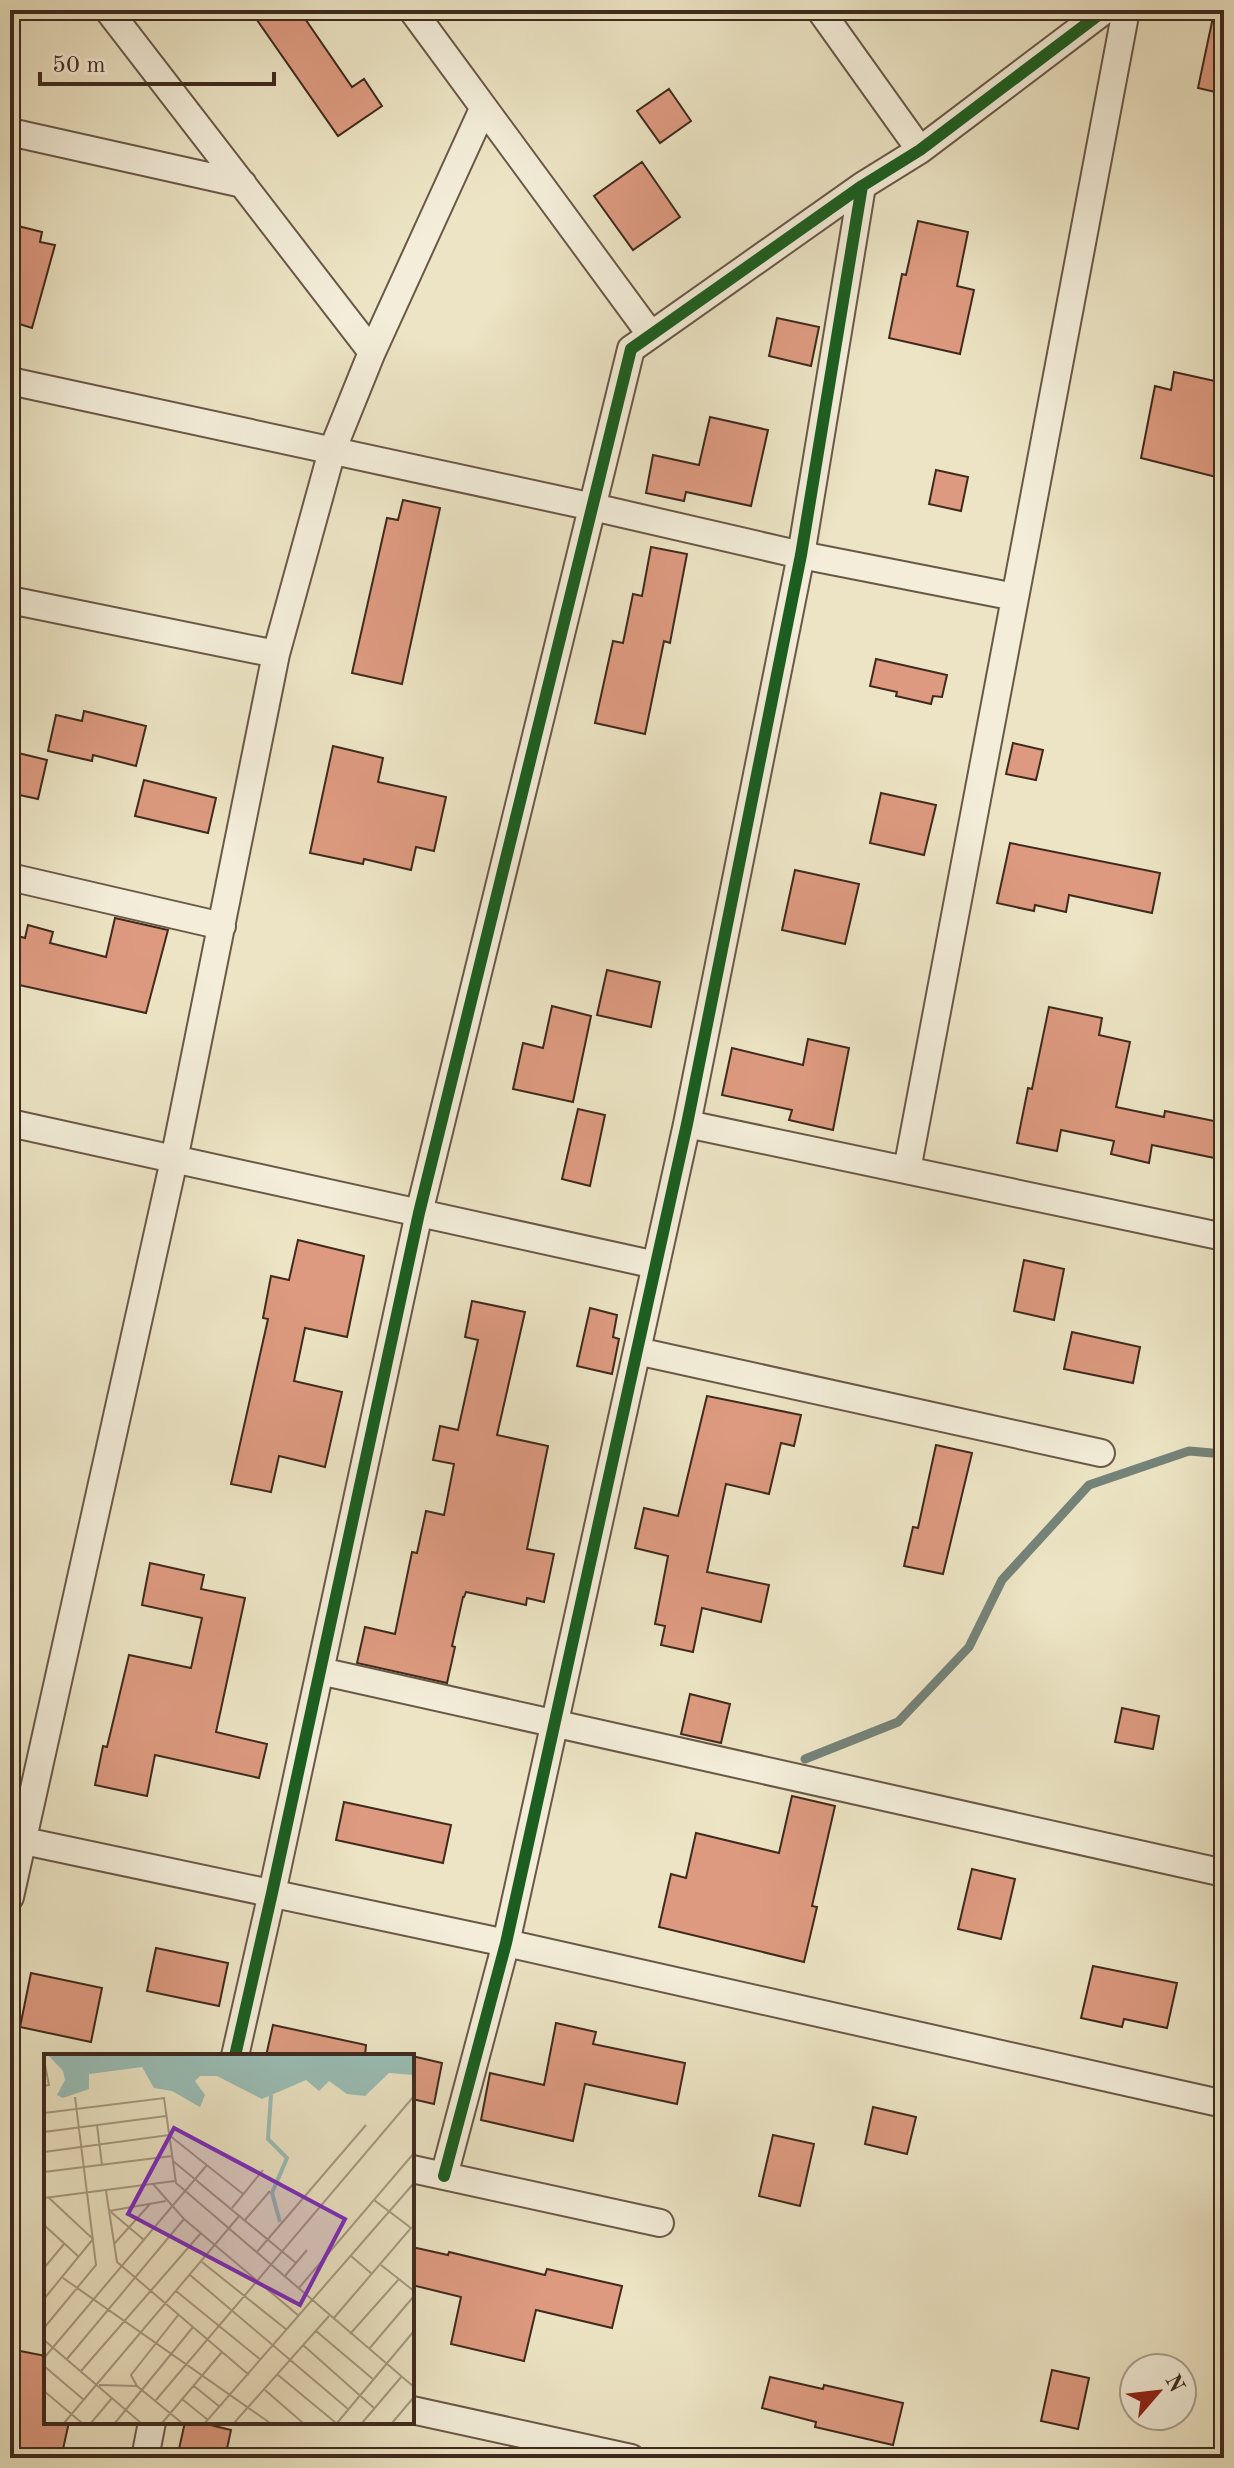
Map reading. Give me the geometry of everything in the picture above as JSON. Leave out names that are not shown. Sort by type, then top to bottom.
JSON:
[{"type":"street","points":[[108,10],[372,352]]},
{"type":"street","points":[[412,10],[651,335]]},
{"type":"street","points":[[820,10],[920,150]]},
{"type":"street","points":[[235,2054],[419,1213],[631,349],[862,186],[920,150],[1105,10]]},
{"type":"street","points":[[907,1170],[1126,10]]},
{"type":"street","points":[[10,1897],[16,1839],[174,1160],[276,654],[332,451],[372,352],[483,109]]},
{"type":"street","points":[[10,132],[243,184]]},
{"type":"street","points":[[444,2176],[506,1943],[687,1124],[801,555],[862,186]]},
{"type":"street","points":[[10,381],[801,555],[1015,597]]},
{"type":"street","points":[[10,600],[276,654]]},
{"type":"street","points":[[10,877],[222,926]]},
{"type":"street","points":[[10,1123],[656,1265]]},
{"type":"street","points":[[687,1124],[1224,1237]]},
{"type":"street","points":[[637,1351],[1101,1453]]},
{"type":"street","points":[[320,1671],[1224,1873]]},
{"type":"street","points":[[16,1839],[506,1943],[1224,2104]]},
{"type":"street","points":[[414,2169],[660,2223]]},
{"type":"street","points":[[414,2410],[631,2458]]},
{"type":"street","points":[[145,2458],[152,2424]]},
{"type":"building","points":[[250,10],[299,10],[352,87],[364,79],[382,106],[338,136]]},
{"type":"building","points":[[1213,17],[1224,18],[1224,94],[1198,88]]},
{"type":"building","points":[[669,89],[691,121],[660,143],[637,111]]},
{"type":"building","points":[[642,162],[680,217],[633,250],[594,196]]},
{"type":"building","points":[[918,221],[968,232],[957,286],[974,290],[960,354],[889,338],[902,274],[906,275]]},
{"type":"building","points":[[10,224],[42,232],[40,242],[55,245],[32,328],[10,321]]},
{"type":"building","points":[[777,318],[819,327],[811,366],[769,356]]},
{"type":"building","points":[[1174,372],[1224,383],[1224,479],[1141,458],[1155,386],[1171,390]]},
{"type":"building","points":[[710,417],[768,430],[751,506],[686,492],[684,501],[646,493],[653,455],[699,465]]},
{"type":"building","points":[[936,470],[968,477],[961,511],[929,504]]},
{"type":"building","points":[[403,500],[440,508],[402,684],[352,673],[387,518],[398,520]]},
{"type":"building","points":[[651,547],[687,554],[670,643],[664,641],[645,734],[595,723],[613,641],[623,643],[633,594],[642,596]]},
{"type":"building","points":[[876,659],[947,675],[942,697],[933,696],[931,704],[870,686]]},
{"type":"building","points":[[84,711],[146,726],[136,766],[93,755],[92,761],[48,751],[56,715],[82,721]]},
{"type":"building","points":[[1013,743],[1043,750],[1036,780],[1006,774]]},
{"type":"building","points":[[333,746],[383,758],[378,782],[446,797],[434,851],[416,847],[411,870],[364,859],[363,864],[310,853]]},
{"type":"building","points":[[10,751],[47,760],[38,799],[10,793]]},
{"type":"building","points":[[144,780],[216,798],[208,833],[135,816]]},
{"type":"building","points":[[881,793],[936,805],[924,855],[870,843]]},
{"type":"building","points":[[1010,843],[1160,873],[1152,913],[1069,895],[1066,912],[1035,905],[1034,911],[997,903]]},
{"type":"building","points":[[795,870],[859,884],[845,944],[782,930]]},
{"type":"building","points":[[115,918],[168,930],[146,1013],[10,983],[10,952],[14,935],[25,938],[28,925],[53,932],[50,943],[106,957]]},
{"type":"building","points":[[607,970],[660,982],[651,1027],[597,1015]]},
{"type":"building","points":[[552,1006],[591,1016],[573,1102],[513,1089],[523,1043],[543,1048]]},
{"type":"building","points":[[1049,1007],[1102,1018],[1099,1035],[1130,1042],[1116,1107],[1164,1117],[1165,1111],[1224,1123],[1224,1160],[1152,1145],[1149,1163],[1111,1154],[1114,1141],[1061,1130],[1057,1151],[1017,1143]]},
{"type":"building","points":[[808,1039],[849,1048],[833,1130],[789,1120],[792,1110],[722,1095],[732,1048],[803,1065]]},
{"type":"building","points":[[578,1109],[605,1115],[590,1186],[562,1179]]},
{"type":"building","points":[[298,1240],[364,1256],[347,1337],[305,1328],[294,1381],[342,1392],[325,1467],[279,1456],[271,1492],[231,1484],[268,1319],[263,1318],[271,1276],[289,1280]]},
{"type":"building","points":[[1024,1260],[1064,1269],[1054,1320],[1014,1311]]},
{"type":"building","points":[[472,1301],[525,1312],[497,1435],[548,1446],[527,1549],[554,1554],[544,1602],[527,1598],[526,1605],[466,1592],[452,1646],[455,1647],[447,1683],[357,1663],[365,1627],[395,1634],[412,1552],[417,1553],[426,1511],[444,1515],[454,1464],[433,1460],[440,1426],[458,1430],[478,1340],[465,1337]]},
{"type":"building","points":[[590,1308],[617,1315],[613,1337],[619,1339],[612,1374],[577,1366]]},
{"type":"building","points":[[1072,1332],[1140,1347],[1133,1383],[1064,1369]]},
{"type":"building","points":[[707,1396],[801,1415],[794,1446],[781,1443],[769,1494],[726,1484],[707,1572],[769,1585],[761,1622],[702,1608],[693,1652],[661,1645],[665,1626],[655,1624],[668,1556],[635,1548],[644,1508],[678,1516]]},
{"type":"building","points":[[936,1445],[972,1453],[943,1574],[904,1566],[913,1527],[918,1528]]},
{"type":"building","points":[[150,1563],[204,1575],[201,1589],[245,1598],[216,1732],[267,1744],[259,1778],[155,1755],[147,1796],[95,1785],[129,1655],[191,1668],[202,1618],[142,1605]]},
{"type":"building","points":[[690,1694],[730,1704],[721,1743],[681,1734]]},
{"type":"building","points":[[1122,1708],[1159,1716],[1153,1749],[1115,1742]]},
{"type":"building","points":[[792,1796],[835,1806],[812,1906],[817,1907],[804,1962],[659,1927],[671,1874],[686,1878],[696,1833],[779,1853]]},
{"type":"building","points":[[344,1802],[451,1825],[443,1863],[336,1840]]},
{"type":"building","points":[[972,1869],[1015,1879],[1001,1939],[958,1929]]},
{"type":"building","points":[[156,1948],[228,1963],[219,2006],[147,1991]]},
{"type":"building","points":[[1093,1966],[1177,1983],[1167,2028],[1124,2019],[1122,2027],[1081,2018]]},
{"type":"building","points":[[31,1973],[102,1988],[91,2042],[20,2027]]},
{"type":"building","points":[[556,2023],[596,2032],[593,2044],[685,2063],[677,2104],[585,2084],[573,2141],[481,2120],[490,2073],[544,2085]]},
{"type":"building","points":[[273,2025],[366,2045],[365,2054],[266,2054]]},
{"type":"building","points":[[414,2056],[442,2063],[434,2104],[414,2099]]},
{"type":"building","points":[[873,2107],[916,2117],[907,2154],[865,2144]]},
{"type":"building","points":[[773,2135],[814,2144],[800,2206],[759,2196]]},
{"type":"building","points":[[414,2247],[448,2255],[449,2252],[545,2275],[547,2269],[622,2286],[612,2328],[536,2310],[524,2361],[451,2344],[461,2297],[414,2285]]},
{"type":"building","points":[[10,2349],[44,2356],[44,2424],[69,2424],[61,2458],[10,2458]]},
{"type":"building","points":[[1052,2370],[1089,2378],[1078,2429],[1041,2421]]},
{"type":"building","points":[[770,2377],[823,2389],[824,2385],[903,2403],[893,2445],[815,2427],[816,2422],[762,2408]]},
{"type":"building","points":[[185,2424],[206,2424],[231,2430],[225,2458],[177,2458]]},
{"type":"waterway","points":[[805,1759],[898,1722],[969,1647],[1002,1580],[1089,1485],[1189,1451],[1224,1454]]},
{"type":"cycle path","points":[[235,2054],[419,1213],[631,349],[862,186],[920,150],[1105,10]]},
{"type":"cycle path","points":[[444,2176],[506,1943],[687,1124],[801,555],[862,186]]}]
